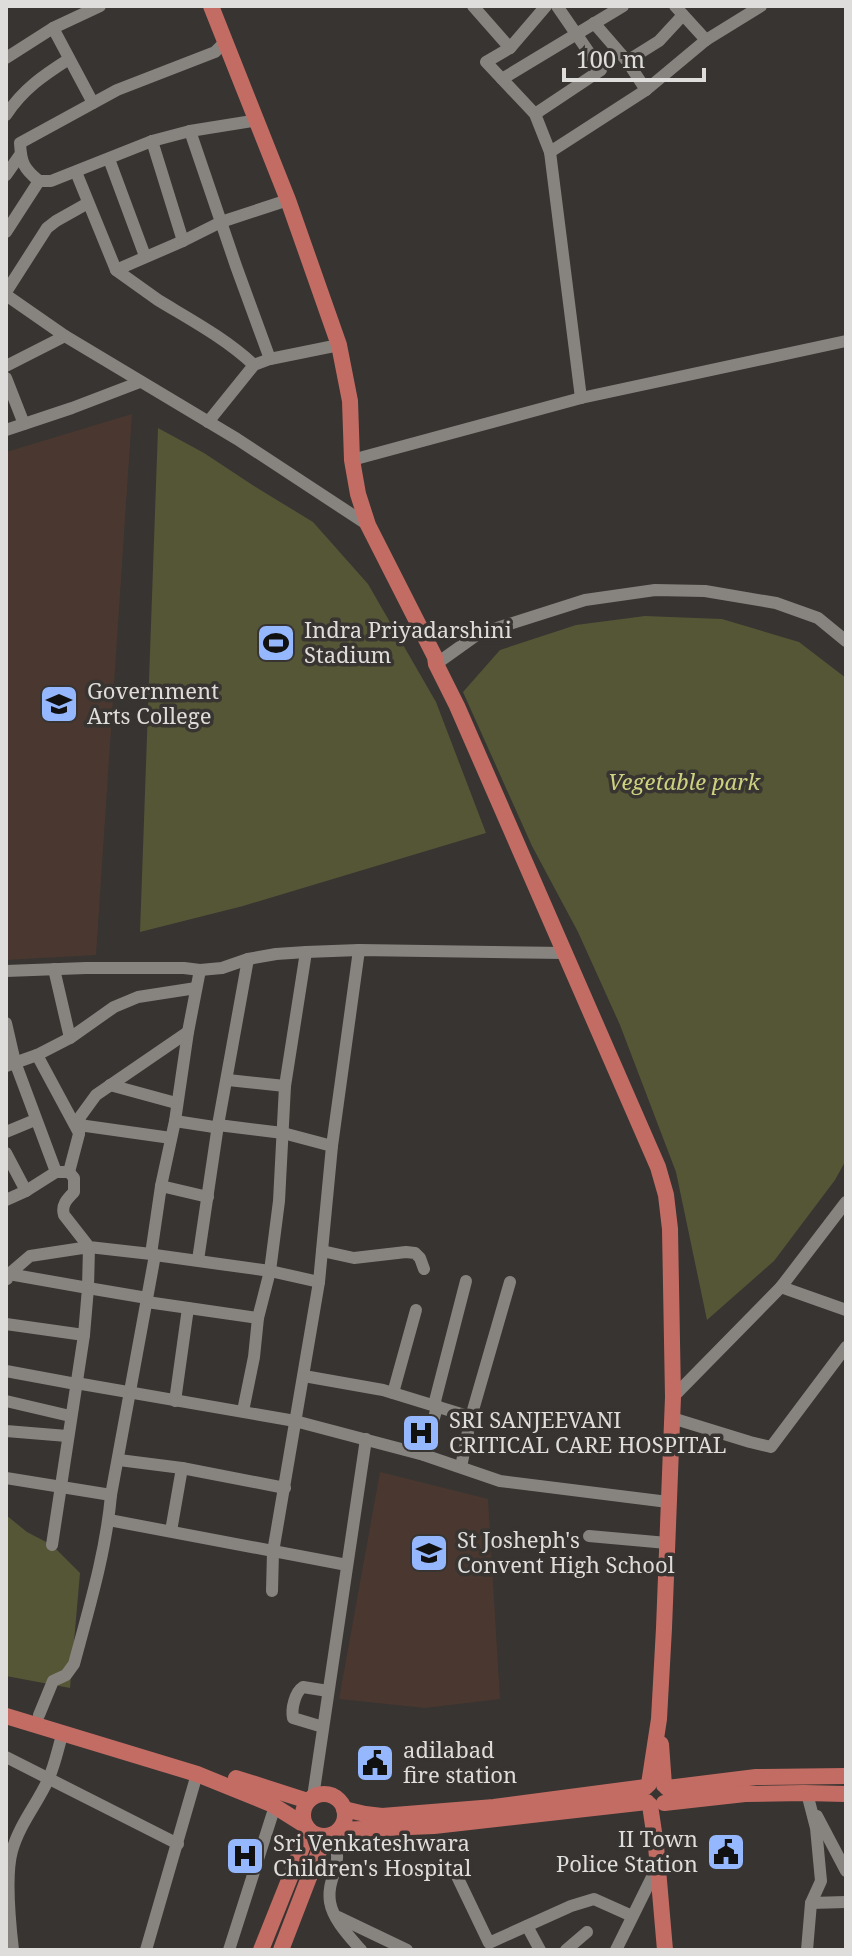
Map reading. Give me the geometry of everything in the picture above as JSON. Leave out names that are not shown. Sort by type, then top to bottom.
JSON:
[{"type":"main road","points":[[211,6],[258,120],[339,345],[350,401],[352,460],[368,525],[464,721],[658,1167],[666,1195],[670,1229],[673,1397],[656,1795],[656,1846],[665,1950]]},
{"type":"main road","points":[[6,1715],[39,1715],[310,1799]]},
{"type":"main road","points":[[6,1715],[197,1774],[275,1806],[322,1831],[434,1826],[656,1795],[756,1777],[846,1776]]},
{"type":"main road","points":[[344,1809],[382,1816],[656,1795],[806,1797],[846,1794]]},
{"type":"main road","points":[[261,1950],[322,1831],[344,1820],[341,1803],[331,1795],[310,1799],[303,1813],[322,1831]]},
{"type":"main road","points":[[281,1950],[322,1831]]},
{"type":"street","points":[[6,58],[84,9],[100,6]]},
{"type":"street","points":[[473,6],[510,48]]},
{"type":"street","points":[[546,6],[510,48],[486,62],[535,114],[550,152],[581,398]]},
{"type":"street","points":[[535,114],[601,70],[557,6]]},
{"type":"street","points":[[502,79],[623,6]]},
{"type":"street","points":[[733,6],[742,19]]},
{"type":"street","points":[[550,152],[646,90],[706,40],[761,6]]},
{"type":"street","points":[[627,61],[659,41],[679,10],[706,40]]},
{"type":"street","points":[[594,23],[627,61],[646,90]]},
{"type":"street","points":[[53,28],[93,103]]},
{"type":"street","points":[[226,41],[215,52],[148,77],[20,143],[20,155],[26,170],[39,181],[51,181],[152,141],[190,131],[258,120]]},
{"type":"street","points":[[6,115],[33,83],[69,59]]},
{"type":"street","points":[[190,131],[270,359]]},
{"type":"street","points":[[152,141],[183,241]]},
{"type":"street","points":[[6,175],[20,155]]},
{"type":"street","points":[[109,159],[145,256]]},
{"type":"street","points":[[76,172],[116,270],[230,345],[254,365]]},
{"type":"street","points":[[6,232],[39,181]]},
{"type":"street","points":[[116,270],[221,222],[288,200]]},
{"type":"street","points":[[88,203],[47,228],[8,300],[208,422],[368,525]]},
{"type":"street","points":[[6,366],[65,336]]},
{"type":"street","points":[[352,460],[581,398],[846,341]]},
{"type":"street","points":[[208,422],[254,365],[339,345]]},
{"type":"street","points":[[6,378],[24,424]]},
{"type":"street","points":[[6,430],[140,382]]},
{"type":"street","points":[[436,664],[478,634],[585,600],[655,590],[705,591],[776,603],[818,618],[846,641]]},
{"type":"street","points":[[272,1591],[273,1552],[319,1282],[332,1146],[359,950]]},
{"type":"street","points":[[6,971],[200,970],[222,968],[276,954],[359,950],[565,953]]},
{"type":"street","points":[[243,1411],[258,1318],[270,1271],[279,1201],[285,1086],[306,952]]},
{"type":"street","points":[[198,1260],[248,959]]},
{"type":"street","points":[[54,969],[70,1038]]},
{"type":"street","points":[[39,1715],[53,1681],[66,1675],[74,1664],[109,1520],[147,1300],[161,1186],[200,970]]},
{"type":"street","points":[[10,1064],[37,1055],[70,1038],[114,1007],[138,997],[196,988]]},
{"type":"street","points":[[6,1023],[10,1064],[63,1172],[74,1178],[74,1192],[62,1210],[89,1247],[84,1335],[52,1545]]},
{"type":"street","points":[[6,1200],[63,1172],[79,1129],[80,1117],[96,1095],[188,1032]]},
{"type":"street","points":[[37,1055],[79,1129]]},
{"type":"street","points":[[228,1080],[285,1086]]},
{"type":"street","points":[[110,1085],[176,1103]]},
{"type":"street","points":[[6,1132],[35,1120]]},
{"type":"street","points":[[175,1121],[283,1133],[332,1146]]},
{"type":"street","points":[[79,1129],[171,1138]]},
{"type":"street","points":[[6,1153],[26,1191]]},
{"type":"street","points":[[161,1186],[208,1197]]},
{"type":"street","points":[[673,1397],[781,1287],[846,1202]]},
{"type":"street","points":[[8,1278],[30,1256],[89,1247],[198,1260],[319,1282]]},
{"type":"street","points":[[322,1251],[354,1258],[415,1253],[424,1269]]},
{"type":"street","points":[[8,1278],[88,1288],[258,1318]]},
{"type":"street","points":[[424,1455],[466,1281]]},
{"type":"street","points":[[461,1467],[471,1417],[510,1282]]},
{"type":"street","points":[[781,1287],[846,1310]]},
{"type":"street","points":[[175,1401],[188,1308]]},
{"type":"street","points":[[393,1393],[416,1310]]},
{"type":"street","points":[[6,1324],[84,1335]]},
{"type":"street","points":[[672,1418],[771,1447],[846,1347]]},
{"type":"street","points":[[6,1371],[295,1421],[424,1455],[500,1481],[668,1502]]},
{"type":"street","points":[[304,1376],[383,1390],[471,1417]]},
{"type":"street","points":[[6,1401],[70,1416]]},
{"type":"street","points":[[6,1431],[67,1436]]},
{"type":"street","points":[[310,1799],[366,1439]]},
{"type":"street","points":[[119,1460],[182,1468],[285,1488]]},
{"type":"street","points":[[171,1531],[182,1468]]},
{"type":"street","points":[[6,1478],[111,1495]]},
{"type":"street","points":[[109,1520],[347,1565]]},
{"type":"street","points":[[589,1536],[667,1543]]},
{"type":"street","points":[[323,1727],[293,1718],[292,1713],[298,1690],[303,1687],[328,1691]]},
{"type":"street","points":[[13,1950],[8,1924],[11,1852],[49,1778],[63,1732]]},
{"type":"street","points":[[6,1757],[178,1844]]},
{"type":"street","points":[[146,1950],[197,1774]]},
{"type":"street","points":[[806,1797],[846,1871]]},
{"type":"street","points":[[806,1797],[816,1828],[821,1881],[811,1903],[807,1950]]},
{"type":"street","points":[[229,1950],[275,1806]]},
{"type":"street","points":[[322,1831],[339,1857],[330,1889],[330,1904],[335,1916],[361,1950]]},
{"type":"street","points":[[616,1950],[658,1865]]},
{"type":"street","points":[[454,1870],[489,1943],[571,1906],[594,1899],[632,1916]]},
{"type":"street","points":[[811,1903],[846,1902]]},
{"type":"street","points":[[335,1916],[407,1950]]},
{"type":"street","points":[[527,1926],[540,1950]]},
{"type":"street","points":[[566,1950],[587,1932]]},
{"type":"shaded area","name":"Government Arts College","points":[[132,414],[96,955],[6,960],[6,452]]},
{"type":"shaded area","name":"St Josheph's Convent High School","points":[[380,1472],[488,1499],[500,1699],[425,1708],[339,1699]]},
{"type":"green space","name":"Indra Priyadarshini Stadium","points":[[158,428],[204,453],[313,522],[368,584],[436,702],[486,833],[243,906],[140,932]]},
{"type":"green space","name":"Vegetable park","points":[[645,616],[722,619],[799,642],[846,678],[846,1160],[835,1180],[774,1261],[707,1320],[676,1172],[620,1025],[578,932],[532,846],[463,692],[500,650],[576,625]]},
{"type":"green space","points":[[6,1515],[27,1532],[52,1545],[80,1573],[70,1688],[6,1676]]},
{"type":"place","name":"Indra Priyadarshini Stadium","points":[[276,643]]},
{"type":"place","name":"Government Arts College","points":[[59,704]]},
{"type":"place","name":"SRI SANJEEVANI CRITICAL CARE HOSPITAL","points":[[421,1433]]},
{"type":"place","name":"St Josheph's Convent High School","points":[[429,1553]]},
{"type":"place","name":"adilabad fire station","points":[[375,1763]]},
{"type":"place","name":"II Town Police Station","points":[[726,1852]]},
{"type":"place","name":"Sri Venkateshwara Children's Hospital","points":[[245,1856]]}]
